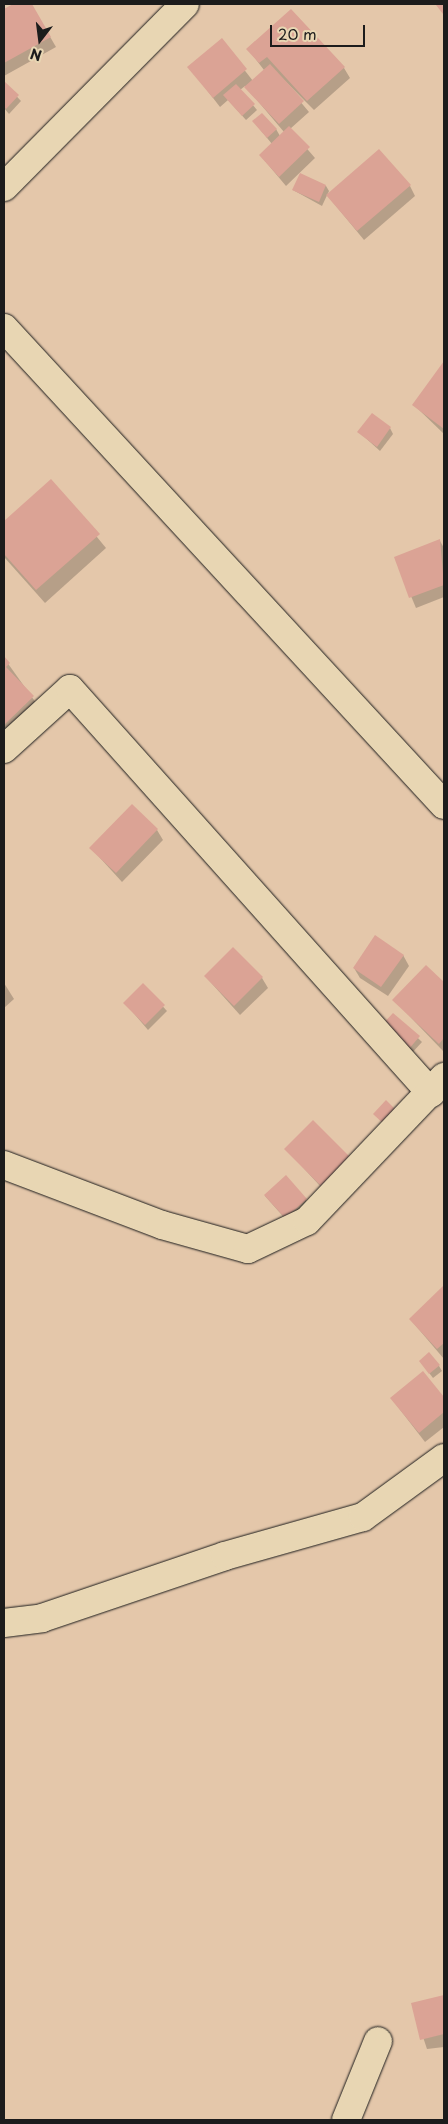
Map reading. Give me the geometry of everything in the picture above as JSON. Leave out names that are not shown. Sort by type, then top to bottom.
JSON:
[{"type":"street","points":[[4,187],[185,4]]},
{"type":"street","points":[[4,328],[444,805]]},
{"type":"street","points":[[4,749],[70,689],[438,1085],[306,1221],[248,1249],[162,1225],[4,1165]]},
{"type":"street","points":[[4,1623],[42,1618],[225,1556],[364,1516],[444,1458]]},
{"type":"street","points":[[346,2120],[378,2041]]},
{"type":"building","points":[[13,4],[32,4],[51,37],[4,63],[4,9]]},
{"type":"building","points":[[444,4],[444,13],[443,14],[436,5]]},
{"type":"building","points":[[291,9],[345,67],[307,101],[267,57],[259,63],[246,49]]},
{"type":"building","points":[[222,38],[247,69],[213,98],[187,67]]},
{"type":"building","points":[[270,64],[304,101],[279,124],[244,87]]},
{"type":"building","points":[[4,81],[19,95],[6,109],[4,107]]},
{"type":"building","points":[[236,84],[255,104],[242,116],[223,95]]},
{"type":"building","points":[[262,113],[277,129],[267,138],[252,121]]},
{"type":"building","points":[[289,126],[310,147],[279,177],[259,155]]},
{"type":"building","points":[[379,149],[411,185],[357,231],[326,195]]},
{"type":"building","points":[[300,173],[326,185],[319,202],[292,190]]},
{"type":"building","points":[[444,361],[444,429],[412,405]]},
{"type":"building","points":[[372,413],[391,427],[377,447],[357,432]]},
{"type":"building","points":[[51,479],[100,534],[36,590],[4,554],[4,521]]},
{"type":"building","points":[[440,539],[444,585],[409,598],[394,557]]},
{"type":"building","points":[[4,656],[10,663],[6,667],[34,696],[4,725]]},
{"type":"building","points":[[132,804],[158,829],[116,873],[89,848]]},
{"type":"building","points":[[375,935],[404,955],[381,987],[353,968]]},
{"type":"building","points":[[233,947],[263,977],[234,1006],[204,976]]},
{"type":"building","points":[[426,965],[444,982],[444,1038],[439,1044],[392,1000]]},
{"type":"building","points":[[143,983],[165,1005],[145,1025],[123,1003]]},
{"type":"building","points":[[393,1013],[420,1036],[408,1050],[381,1026]]},
{"type":"building","points":[[386,1100],[400,1114],[387,1127],[373,1114]]},
{"type":"building","points":[[313,1120],[354,1161],[325,1190],[284,1149]]},
{"type":"building","points":[[286,1175],[307,1199],[285,1218],[264,1195]]},
{"type":"building","points":[[444,1285],[444,1343],[437,1349],[409,1319]]},
{"type":"building","points":[[429,1352],[440,1365],[429,1374],[419,1361]]},
{"type":"building","points":[[423,1371],[444,1397],[444,1412],[419,1433],[390,1398]]},
{"type":"building","points":[[444,1995],[444,2034],[420,2040],[411,2003]]}]
